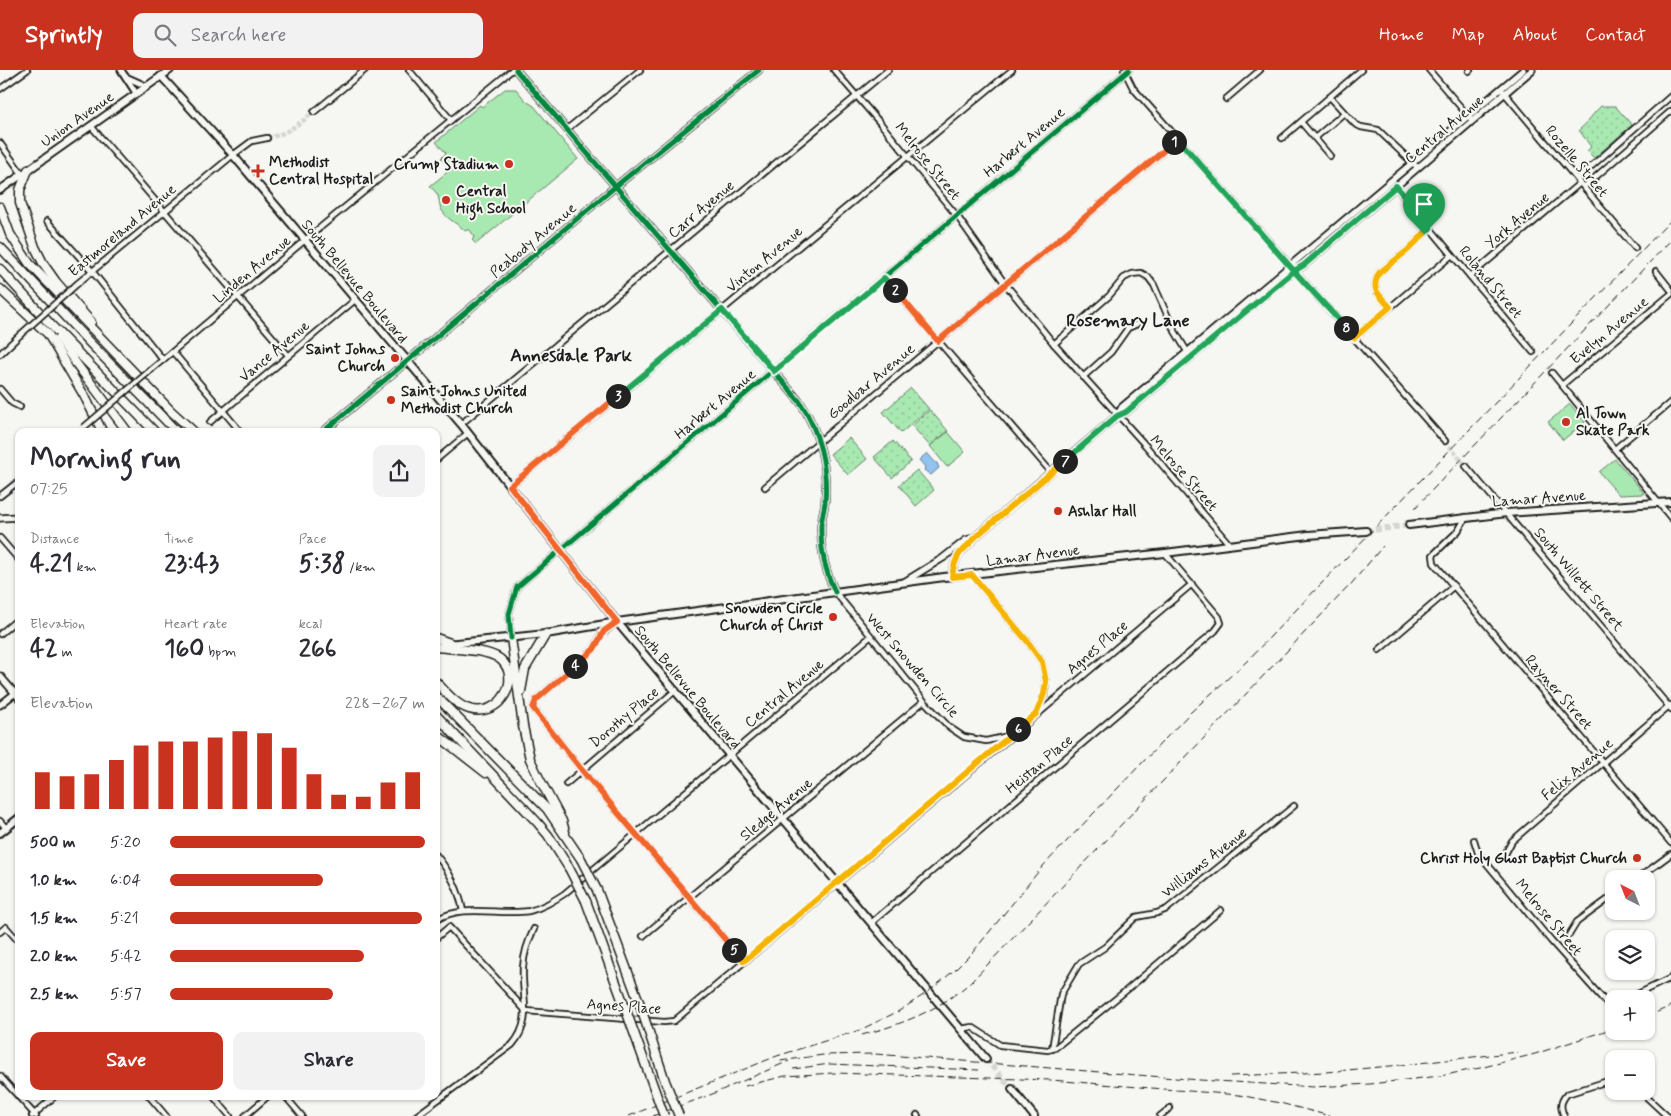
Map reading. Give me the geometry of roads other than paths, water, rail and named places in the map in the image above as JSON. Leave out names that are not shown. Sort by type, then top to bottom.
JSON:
[{"type":"highway","points":[[25,172],[20,190],[20,203],[30,236],[38,254],[56,282],[117,355]]},
{"type":"highway","points":[[0,207],[10,234],[25,259],[171,411],[191,428]]},
{"type":"highway","points":[[0,247],[173,428]]},
{"type":"highway","points":[[0,269],[51,325],[151,428]]},
{"type":"highway","points":[[0,282],[26,313]]},
{"type":"highway","points":[[0,290],[48,334],[100,428]]},
{"type":"highway","points":[[51,325],[66,350],[125,428]]},
{"type":"highway","points":[[520,697],[525,669],[546,634]]},
{"type":"highway","points":[[511,638],[523,726],[530,758],[562,821],[566,836]]},
{"type":"highway","points":[[440,640],[450,644]]},
{"type":"highway","points":[[440,647],[487,653],[501,660],[509,674],[508,690],[502,701],[487,709],[469,709],[459,704],[440,686]]},
{"type":"highway","points":[[440,700],[547,809],[581,859],[597,890],[679,1116]]},
{"type":"highway","points":[[440,719],[548,835],[569,868],[586,902],[664,1116]]},
{"type":"highway","points":[[440,737],[508,790]]},
{"type":"main road","name":"Union Avenue","points":[[2,189],[170,70]]},
{"type":"main road","points":[[516,70],[774,371],[807,413],[819,441],[824,472],[825,501],[821,525],[822,550],[827,575],[835,592]]},
{"type":"main road","name":"Central Avenue","points":[[1503,91],[1523,70]]},
{"type":"main road","name":"Central Avenue","points":[[952,577],[955,562],[961,552],[974,538],[1117,416],[1122,408],[1292,269],[1391,181],[1415,165],[1503,91],[1532,70]]},
{"type":"main road","name":"Peabody Avenue","points":[[328,428],[756,71]]},
{"type":"main road","name":"South Bellevue Boulevard","points":[[161,76],[232,155],[461,424],[617,622],[986,1059]]},
{"type":"main road","name":"Central Avenue","points":[[1292,269],[1304,265],[1396,186],[1415,165]]},
{"type":"main road","name":"Lamar Avenue","points":[[1409,524],[1507,513],[1671,502]]},
{"type":"main road","points":[[0,518],[15,517]]},
{"type":"main road","name":"Lamar Avenue","points":[[440,645],[546,634],[617,622],[903,583],[1308,535],[1366,531]]},
{"type":"main road","name":"Central Avenue","points":[[903,583],[966,540],[974,538]]},
{"type":"main road","points":[[0,676],[15,692]]},
{"type":"main road","points":[[0,833],[15,821]]},
{"type":"main road","points":[[1012,1089],[1034,1116]]},
{"type":"street","points":[[0,89],[27,70]]},
{"type":"street","points":[[121,70],[136,94]]},
{"type":"street","points":[[314,112],[364,70]]},
{"type":"street","points":[[409,70],[450,120]]},
{"type":"street","name":"Linden Avenue","points":[[82,428],[305,240],[512,70]]},
{"type":"street","points":[[567,129],[640,70]]},
{"type":"street","name":"Melrose Street","points":[[834,70],[957,216],[1005,284],[1054,344],[1145,445],[1230,545]]},
{"type":"street","name":"Carr Avenue","points":[[461,424],[888,70]]},
{"type":"street","name":"Vinton Avenue","points":[[510,486],[1012,70]]},
{"type":"street","points":[[1226,100],[1260,70]]},
{"type":"street","points":[[1282,138],[1361,70]]},
{"type":"street","points":[[1429,70],[1471,118]]},
{"type":"street","points":[[1127,71],[1133,88],[1445,441]]},
{"type":"street","name":"Harbert Avenue","points":[[511,638],[509,614],[518,587],[1127,71]]},
{"type":"street","points":[[126,77],[146,86]]},
{"type":"street","name":"Rozelle Street","points":[[1503,91],[1635,248]]},
{"type":"street","name":"York Avenue","points":[[1580,183],[1671,96]]},
{"type":"street","points":[[1330,97],[1355,124],[1378,130],[1415,165]]},
{"type":"street","points":[[1655,111],[1662,119]]},
{"type":"street","name":"York Avenue","points":[[1470,276],[1580,183],[1671,111]]},
{"type":"street","points":[[1315,138],[1344,113]]},
{"type":"street","points":[[1301,122],[1330,156]]},
{"type":"street","points":[[91,126],[288,355]]},
{"type":"street","name":"Eastmoreland Avenue","points":[[0,354],[78,283],[232,155],[252,142],[267,138]]},
{"type":"street","name":"Goodbar Avenue","points":[[765,487],[1178,139]]},
{"type":"street","points":[[0,143],[25,172]]},
{"type":"street","name":"Roland Street","points":[[1391,181],[1533,352]]},
{"type":"street","points":[[47,221],[92,271],[163,360]]},
{"type":"street","points":[[1390,307],[1376,293],[1375,282],[1379,273],[1408,250],[1430,228]]},
{"type":"street","points":[[1354,338],[1452,255]]},
{"type":"street","points":[[1656,271],[1671,290]]},
{"type":"street","points":[[1054,344],[1109,296],[1124,278],[1132,274],[1141,273],[1148,277],[1154,285],[1173,328],[1189,355]]},
{"type":"street","points":[[884,278],[1051,472]]},
{"type":"street","name":"Evelyn Avenue","points":[[1562,385],[1671,294]]},
{"type":"street","name":"Vance Avenue","points":[[210,422],[354,300]]},
{"type":"street","points":[[1083,376],[1111,352],[1128,328],[1137,324]]},
{"type":"street","points":[[173,352],[237,428]]},
{"type":"street","points":[[1552,373],[1671,518]]},
{"type":"street","points":[[0,389],[12,403],[20,407]]},
{"type":"street","points":[[1615,449],[1671,402]]},
{"type":"street","points":[[440,457],[468,433]]},
{"type":"street","name":"South Willett Street","points":[[1466,466],[1670,707]]},
{"type":"street","points":[[0,496],[15,484]]},
{"type":"street","name":"Rayner Street","points":[[1466,517],[1458,531],[1433,555],[1434,562],[1671,843]]},
{"type":"street","points":[[0,538],[15,555]]},
{"type":"street","points":[[1166,553],[1192,584]]},
{"type":"street","points":[[972,575],[1028,642],[1042,662],[1046,682],[1044,694],[1036,714]]},
{"type":"street","name":"Heistan Place","points":[[871,923],[1215,631],[1221,623],[1219,617],[1192,584]]},
{"type":"street","name":"Agnes Place","points":[[526,1011],[664,1022],[674,1020],[1192,584]]},
{"type":"street","points":[[1378,650],[1454,586]]},
{"type":"street","name":"West Snowden Circle","points":[[835,592],[924,701],[949,727],[964,737],[986,741],[1012,735]]},
{"type":"street","points":[[0,634],[15,621]]},
{"type":"street","points":[[617,622],[601,635],[594,649],[536,700],[533,708],[581,769],[744,961]]},
{"type":"street","name":"Central Avenue","points":[[440,917],[464,911],[516,912],[531,910],[548,904],[564,894],[870,637]]},
{"type":"street","name":"Dorothy Place","points":[[566,784],[581,769],[676,690]]},
{"type":"street","points":[[0,706],[15,695]]},
{"type":"street","name":"Sledge Avenue","points":[[643,936],[924,701]]},
{"type":"street","name":"Felix Avenue","points":[[1504,856],[1512,841],[1670,707]]},
{"type":"street","name":"Williams Avenue","points":[[1052,1049],[1061,994],[1079,964],[1105,948],[1136,917],[1158,913],[1167,909],[1294,806]]},
{"type":"street","points":[[0,821],[6,828]]},
{"type":"street","name":"Melrose Street","points":[[1474,840],[1478,853],[1551,941],[1605,999]]},
{"type":"street","points":[[1649,870],[1671,854]]},
{"type":"street","points":[[440,860],[455,883],[464,911]]},
{"type":"street","points":[[1570,935],[1577,922],[1605,902]]},
{"type":"street","points":[[961,1029],[972,1027],[1000,1045],[1052,1049],[1126,991],[1221,910]]},
{"type":"street","points":[[0,932],[6,927],[15,937]]},
{"type":"street","points":[[440,935],[449,927],[526,1011]]},
{"type":"street","points":[[440,1098],[512,1045],[523,1030],[526,1011],[523,967],[527,946],[534,929]]},
{"type":"street","points":[[1646,990],[1671,978]]},
{"type":"street","points":[[0,1076],[15,1093]]},
{"type":"street","points":[[1564,1116],[1560,1108],[1562,1100],[1567,1094],[1605,1081]]},
{"type":"street","points":[[21,1100],[34,1115],[51,1100]]},
{"type":"street","points":[[152,1100],[166,1116]]},
{"type":"street","points":[[216,1100],[230,1116]]},
{"type":"street","points":[[246,1116],[264,1100]]},
{"type":"street","points":[[288,1100],[302,1116]]},
{"type":"street","points":[[416,1116],[438,1100]]},
{"type":"street","points":[[1650,1100],[1667,1116]]},
{"type":"street","points":[[1160,1116],[1170,1108]]},
{"type":"water","points":[[927,453],[937,463],[939,468],[931,475],[924,470],[925,467],[919,460]]},
{"type":"tunnel","points":[[267,138],[287,131],[314,112]]},
{"type":"tunnel","points":[[1445,441],[1466,466]]},
{"type":"tunnel","points":[[1366,531],[1409,525]]},
{"type":"tunnel","points":[[986,1059],[1012,1089]]},
{"type":"railway","points":[[629,1116],[777,1056],[860,1030],[899,1011],[928,992],[956,969],[973,952],[1043,866],[1191,712],[1246,662],[1671,220]]},
{"type":"railway","points":[[1415,508],[1671,240]]},
{"type":"railway","points":[[862,1035],[892,1026],[932,1009],[970,983],[1352,583],[1383,546]]},
{"type":"railway","points":[[1655,1013],[1671,1006]]},
{"type":"railway","points":[[780,1061],[823,1055],[875,1054],[1200,1080],[1314,1087],[1370,1084],[1440,1076],[1535,1054],[1605,1031]]},
{"type":"railway","points":[[1230,1076],[1326,1072],[1518,1052]]},
{"type":"railway","points":[[653,1116],[715,1093],[789,1061]]},
{"type":"railway","points":[[793,1069],[830,1064],[979,1070]]},
{"type":"railway","points":[[745,1086],[785,1076],[834,1073],[1051,1080],[1239,1095],[1330,1116]]},
{"type":"place","name":"Crump Stadium","points":[[509,164]]},
{"type":"place","name":"Methodist Central Hospital","points":[[258,171]]},
{"type":"place","name":"Central High School","points":[[446,200]]},
{"type":"place","name":"Saint Johns Church","points":[[395,358]]},
{"type":"place","name":"Saint Johns United Methodist Church","points":[[391,400]]},
{"type":"place","name":"Al Town Skate Park","points":[[1566,422]]},
{"type":"place","name":"Ashlar Hall","points":[[1058,511]]},
{"type":"place","name":"Snowden Circle Church of Christ","points":[[833,617]]},
{"type":"place","name":"Christ Holy Ghost Baptist Church","points":[[1637,858]]},
{"type":"district","name":"Rosemary Lane","points":[[1128,320]]},
{"type":"district","name":"Annesdale Park","points":[[571,355]]}]
